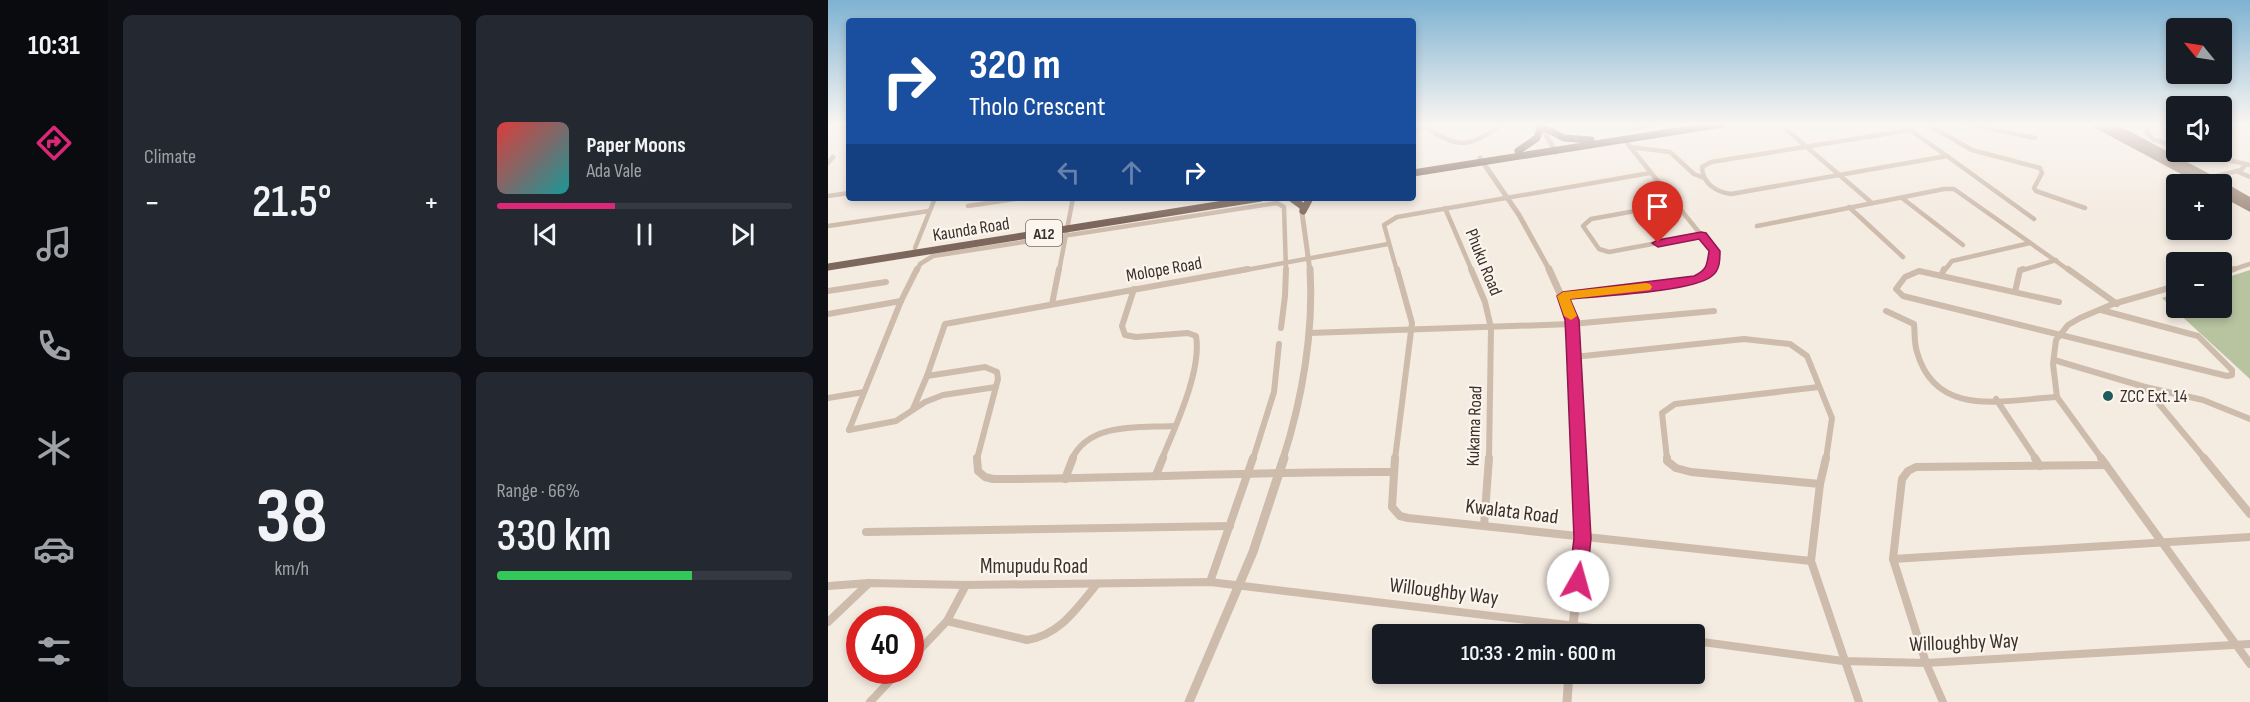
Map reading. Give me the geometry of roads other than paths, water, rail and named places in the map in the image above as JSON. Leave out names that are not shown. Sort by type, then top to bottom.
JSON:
[{"type":"main road","points":[[1416,172],[1495,157]]},
{"type":"main road","points":[[1416,169],[1504,157]]},
{"type":"main road","points":[[2156,157],[2188,174]]},
{"type":"main road","points":[[2165,157],[2195,174]]},
{"type":"main road","points":[[2232,191],[2250,201]]},
{"type":"main road","points":[[2232,198],[2250,208]]},
{"type":"main road","name":"Kaunda Road","points":[[828,262],[915,248],[1066,230],[1215,201]]},
{"type":"main road","name":"Kaunda Road","points":[[828,267],[1243,201]]},
{"type":"street","points":[[828,163],[833,157]]},
{"type":"street","points":[[1563,296],[1697,279],[1709,273],[1715,260],[1714,251],[1637,157]]},
{"type":"street","points":[[1675,157],[1718,191],[1731,194],[1838,173],[1943,157]]},
{"type":"street","points":[[1704,178],[1702,167],[1706,164],[1747,157]]},
{"type":"street","points":[[1819,157],[1872,203]]},
{"type":"street","points":[[1949,157],[2034,219]]},
{"type":"street","points":[[1998,157],[2040,168],[2042,173],[2034,188],[2036,191],[2085,208]]},
{"type":"street","points":[[1482,160],[1507,198],[1563,296],[1572,324],[1583,538],[1573,624]]},
{"type":"street","points":[[2232,161],[2248,165]]},
{"type":"street","points":[[2227,174],[2248,165]]},
{"type":"street","points":[[2236,171],[2250,177]]},
{"type":"street","points":[[1388,244],[1384,225],[1390,220],[1445,208],[1650,173]]},
{"type":"street","points":[[1757,226],[1944,189],[1954,189],[2117,304]]},
{"type":"street","points":[[828,196],[846,193]]},
{"type":"street","points":[[1902,198],[1963,244]]},
{"type":"street","points":[[915,248],[934,201]]},
{"type":"street","points":[[968,206],[1001,201]]},
{"type":"street","points":[[1053,304],[1072,201]]},
{"type":"street","points":[[996,387],[943,395],[896,421],[849,430],[901,301],[920,264],[928,258],[1066,230],[1277,203],[1284,207],[1287,262],[1286,305],[1281,328]]},
{"type":"street","points":[[1674,204],[1591,219],[1583,226],[1599,249],[1610,252],[1701,235]]},
{"type":"street","points":[[1189,702],[1241,584],[1282,471],[1299,400],[1309,333],[1310,258],[1302,205]]},
{"type":"street","points":[[1849,207],[1903,257]]},
{"type":"street","name":"Phuku Road","points":[[1445,208],[1485,302],[1491,328]]},
{"type":"street","points":[[828,226],[929,211]]},
{"type":"street","points":[[1941,276],[1946,266],[1952,261],[2030,243]]},
{"type":"street","name":"Molope Road","points":[[927,376],[945,324],[1388,244]]},
{"type":"street","name":"Kwalata Road","points":[[1388,244],[1412,313],[1391,499],[1392,507],[1400,516],[1583,538],[1811,561]]},
{"type":"street","points":[[2015,291],[2020,270],[2056,260]]},
{"type":"street","points":[[2232,270],[2250,264]]},
{"type":"street","points":[[2059,302],[1919,271],[1912,272],[1902,279],[1896,289],[1903,296],[2227,376],[2232,375],[2232,370],[2198,336],[2101,310]]},
{"type":"street","points":[[828,291],[886,282]]},
{"type":"street","points":[[1134,289],[1122,326],[1125,335],[1136,337],[1183,333],[1193,334],[1199,340],[1194,368],[1156,475]]},
{"type":"street","points":[[2166,289],[2117,304],[2067,324],[2059,334],[2054,360],[2057,397],[2250,664]]},
{"type":"street","points":[[828,314],[901,301]]},
{"type":"street","points":[[1309,333],[1572,324],[1714,311]]},
{"type":"street","points":[[1887,311],[1914,324],[1916,350],[1921,364],[1939,389],[1948,396],[1959,399],[2057,397]]},
{"type":"street","name":"Kukama Road","points":[[1484,526],[1490,444],[1491,328]]},
{"type":"street","points":[[1574,357],[1744,339],[1790,344],[1807,356],[1832,418],[1831,436],[1820,484],[1811,561],[1843,661],[1859,702]]},
{"type":"street","points":[[1210,582],[1274,392],[1280,344]]},
{"type":"street","points":[[2054,360],[2145,387],[2203,400],[2250,419]]},
{"type":"street","points":[[913,410],[927,376],[985,367],[994,369],[998,375],[996,387],[977,458],[978,471],[985,477],[999,479],[1065,479],[1282,471],[1393,472]]},
{"type":"street","points":[[1819,387],[1675,404],[1662,413],[1668,461],[1676,468],[1691,472],[1820,484]]},
{"type":"street","points":[[2145,387],[2250,514]]},
{"type":"street","points":[[828,398],[864,392]]},
{"type":"street","points":[[1996,399],[2040,466]]},
{"type":"street","points":[[1065,479],[1080,444],[1090,436],[1105,432],[1174,426]]},
{"type":"street","points":[[1943,702],[1926,663],[1893,560],[1902,479],[1908,471],[1916,467],[2106,465]]},
{"type":"street","points":[[866,532],[1230,526]]},
{"type":"street","points":[[1893,560],[2250,537]]},
{"type":"street","name":"Mmupudu Road","points":[[828,586],[869,583],[966,585],[1210,582],[1241,584]]},
{"type":"street","points":[[828,622],[869,583]]},
{"type":"street","points":[[947,621],[1027,640],[1037,640],[1046,636],[1067,618],[1097,584]]},
{"type":"street","name":"Willoughby Way","points":[[1241,584],[1529,624]]},
{"type":"street","points":[[924,645],[947,621],[966,585]]},
{"type":"street","name":"Willoughby Way","points":[[1705,642],[1843,661],[1926,663],[2250,644]]},
{"type":"street","points":[[870,702],[887,684]]},
{"type":"street","points":[[1567,702],[1568,684]]},
{"type":"place","name":"ZCC Ext. 14","points":[[2108,396]]}]
